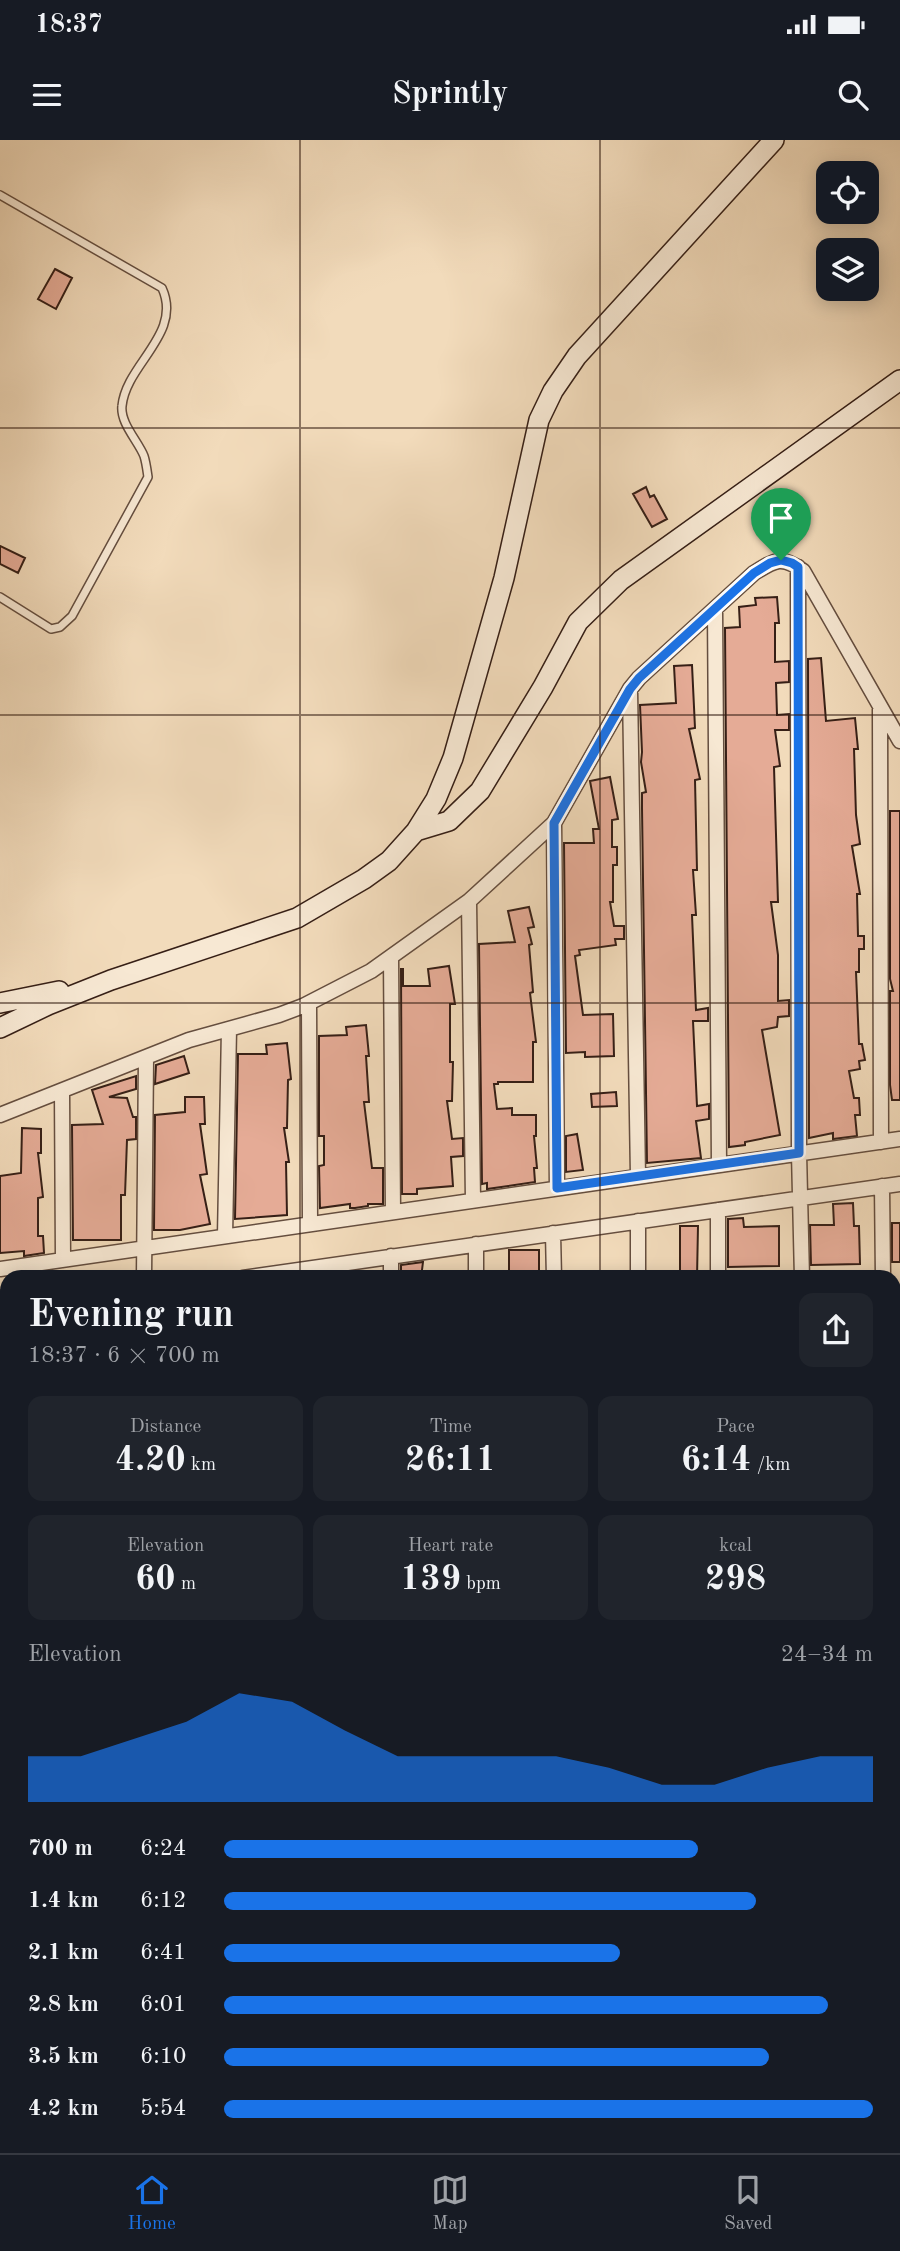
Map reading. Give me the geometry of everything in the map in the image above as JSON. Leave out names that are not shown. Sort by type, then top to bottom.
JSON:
[{"type":"main road","points":[[0,1028],[111,980],[297,918],[364,879],[389,861],[416,831],[436,799],[453,758],[503,578],[539,420],[553,391],[578,356],[774,140]]},
{"type":"main road","points":[[416,831],[449,821],[480,791],[578,622],[621,580],[900,380]]},
{"type":"main road","points":[[0,1003],[111,980]]},
{"type":"street","points":[[0,1115],[189,1040],[279,1015],[309,1003],[339,990],[391,957],[469,901],[554,823],[630,689],[651,666],[715,608],[754,573],[770,563],[781,560],[792,563],[803,571],[900,741]]},
{"type":"street","points":[[798,567],[799,1153],[802,1270]]},
{"type":"street","points":[[715,608],[719,1164]]},
{"type":"street","points":[[630,689],[638,1176]]},
{"type":"street","points":[[880,709],[880,1142]]},
{"type":"street","points":[[554,823],[557,1188]]},
{"type":"street","points":[[469,901],[473,1200]]},
{"type":"street","points":[[391,957],[393,1212]]},
{"type":"street","points":[[309,1003],[310,1224]]},
{"type":"street","points":[[225,1236],[229,1029]]},
{"type":"street","points":[[144,1270],[146,1058]]},
{"type":"street","points":[[62,1091],[63,1260]]},
{"type":"street","points":[[0,1269],[900,1139]]},
{"type":"street","points":[[324,1270],[391,1256],[900,1184]]},
{"type":"street","points":[[882,1186],[883,1270]]},
{"type":"street","points":[[718,1210],[718,1270]]},
{"type":"street","points":[[638,1221],[638,1270]]},
{"type":"street","points":[[553,1233],[554,1270]]},
{"type":"street","points":[[476,1244],[476,1270]]},
{"type":"street","points":[[391,1256],[391,1270]]},
{"type":"lane","points":[[0,195],[162,288],[168,301],[167,318],[127,390],[121,407],[145,458],[148,477],[72,616],[60,627],[51,629],[0,597]]},
{"type":"building","points":[[55,269],[72,278],[56,309],[38,299]]},
{"type":"building","points":[[646,487],[650,497],[654,495],[667,519],[652,527],[633,494]]},
{"type":"building","points":[[0,546],[25,558],[18,573],[0,564]]},
{"type":"building","points":[[777,597],[779,623],[775,623],[775,662],[789,661],[789,682],[776,683],[777,715],[789,714],[789,730],[775,730],[780,766],[774,767],[778,902],[771,902],[778,955],[778,1001],[789,1000],[789,1016],[778,1017],[777,1027],[762,1030],[780,1135],[729,1147],[725,628],[740,627],[739,607],[756,605],[755,598]]},
{"type":"building","points":[[821,658],[826,721],[855,718],[858,749],[854,749],[856,815],[860,844],[852,846],[860,894],[857,894],[858,936],[864,936],[864,949],[859,949],[859,972],[856,972],[859,1044],[862,1044],[865,1060],[859,1061],[860,1069],[849,1071],[854,1098],[859,1098],[860,1115],[855,1115],[857,1136],[833,1139],[833,1133],[809,1138],[808,659]]},
{"type":"building","points":[[692,665],[695,728],[689,729],[700,779],[695,780],[697,870],[693,870],[696,915],[692,915],[696,1010],[708,1008],[708,1021],[693,1021],[697,1106],[709,1104],[709,1119],[696,1121],[701,1158],[647,1163],[642,808],[642,793],[646,792],[641,762],[640,705],[676,703],[674,666]]},
{"type":"building","points":[[610,777],[618,819],[612,820],[612,847],[617,847],[617,865],[613,865],[613,902],[610,902],[614,926],[624,926],[624,939],[615,939],[616,945],[579,950],[580,955],[575,956],[583,1015],[613,1014],[614,1056],[585,1057],[585,1052],[566,1053],[564,843],[594,843],[593,829],[599,829],[590,781]]},
{"type":"building","points":[[890,811],[900,811],[900,1100],[892,1100],[890,1085],[890,991],[893,991],[890,979]]},
{"type":"building","points":[[529,907],[534,927],[528,928],[532,944],[529,945],[533,992],[530,993],[536,1042],[533,1042],[533,1082],[494,1084],[497,1109],[512,1108],[512,1115],[536,1115],[535,1182],[487,1189],[487,1183],[482,1184],[479,944],[515,942],[508,911]]},
{"type":"building","points":[[449,966],[455,1004],[450,1004],[452,1101],[447,1101],[452,1139],[463,1138],[463,1156],[451,1157],[453,1186],[417,1189],[417,1194],[402,1194],[401,969],[403,986],[430,986],[428,969]]},
{"type":"building","points":[[366,1025],[369,1102],[364,1102],[372,1168],[383,1168],[383,1204],[368,1204],[355,1208],[350,1208],[350,1204],[320,1208],[319,1166],[324,1165],[324,1136],[319,1136],[319,1036],[347,1035],[346,1027]]},
{"type":"building","points":[[287,1043],[291,1079],[288,1080],[287,1128],[284,1128],[289,1162],[286,1162],[287,1215],[235,1219],[238,1054],[267,1054],[266,1045]]},
{"type":"building","points":[[184,1056],[189,1073],[155,1084],[156,1065]]},
{"type":"building","points":[[136,1076],[136,1089],[109,1097],[127,1098],[133,1117],[136,1117],[136,1139],[127,1140],[125,1195],[121,1195],[121,1240],[73,1240],[72,1125],[103,1124],[92,1090]]},
{"type":"building","points":[[616,1092],[617,1106],[592,1107],[591,1094]]},
{"type":"building","points":[[185,1097],[204,1097],[205,1124],[200,1124],[207,1174],[200,1175],[210,1224],[180,1230],[154,1230],[155,1115],[185,1112]]},
{"type":"building","points":[[22,1128],[41,1129],[41,1153],[38,1153],[43,1197],[38,1198],[38,1236],[43,1236],[44,1253],[24,1256],[24,1251],[0,1253],[0,1176],[21,1173]]},
{"type":"building","points":[[577,1134],[583,1170],[566,1172],[566,1136]]},
{"type":"building","points":[[853,1203],[854,1226],[859,1226],[860,1264],[811,1265],[810,1225],[834,1225],[833,1204]]},
{"type":"building","points":[[743,1218],[744,1227],[779,1226],[779,1266],[728,1267],[728,1219]]},
{"type":"building","points":[[892,1223],[900,1223],[900,1262],[892,1262]]},
{"type":"building","points":[[680,1226],[698,1226],[697,1270],[680,1270]]},
{"type":"building","points":[[509,1250],[539,1250],[539,1270],[509,1270]]},
{"type":"building","points":[[423,1262],[422,1270],[401,1270],[401,1265]]},
{"type":"route","points":[[781,560],[798,567],[799,1153],[557,1188],[554,823],[630,689],[639,678],[754,573],[781,560]]}]
